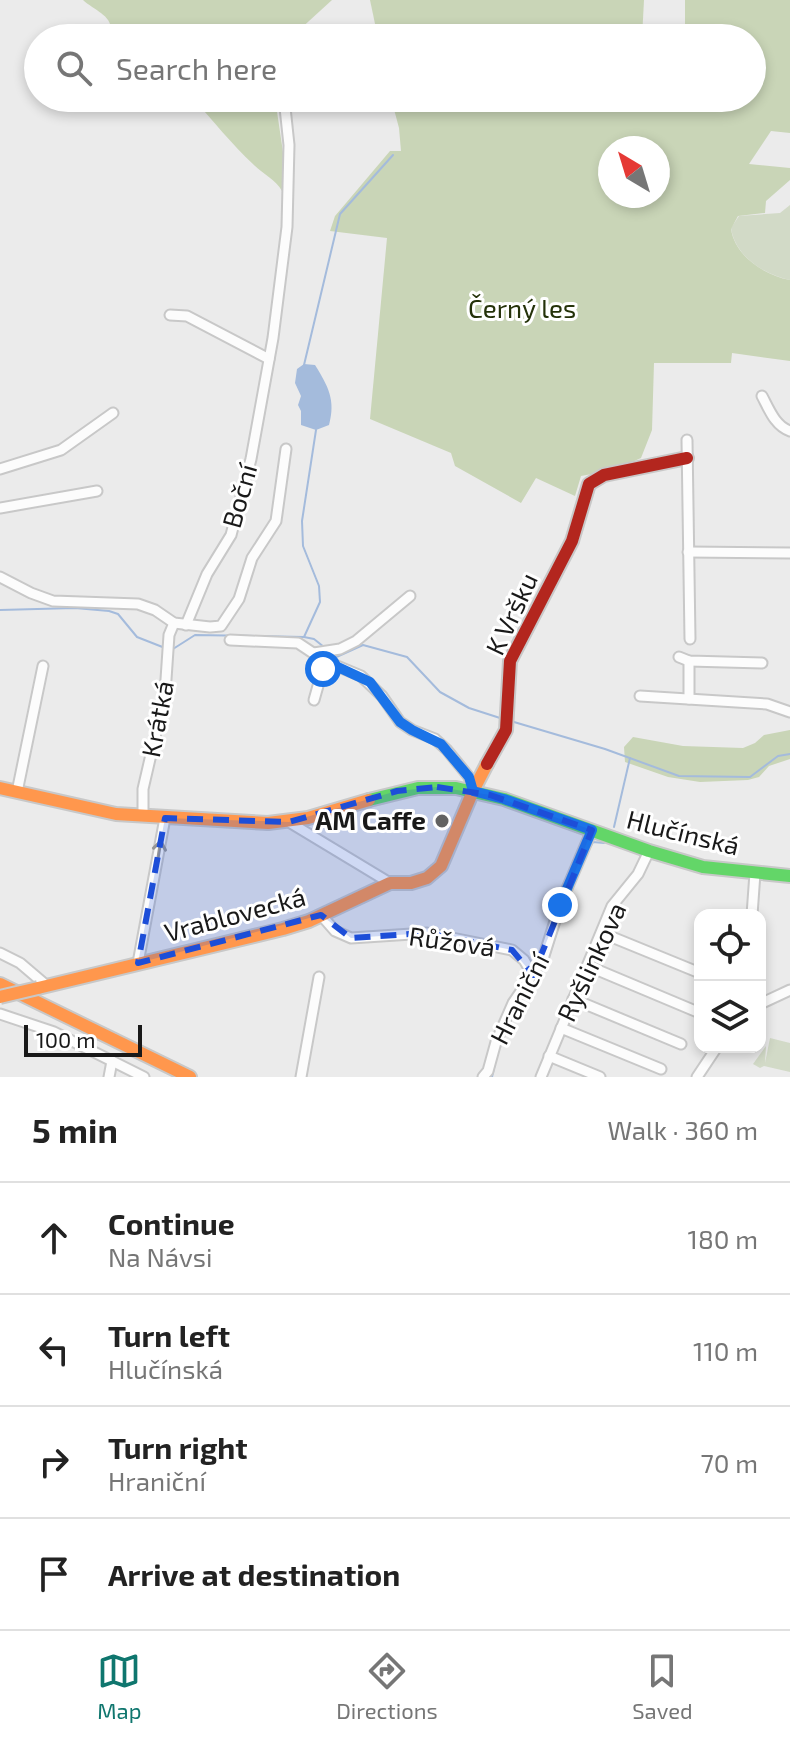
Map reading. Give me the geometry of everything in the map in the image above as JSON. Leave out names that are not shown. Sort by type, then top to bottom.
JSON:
[{"type":"street","name":"Boční","points":[[186,625],[207,574],[231,535],[251,459],[269,359],[287,227],[289,145],[285,112]]},
{"type":"street","points":[[187,316],[189,304]]},
{"type":"street","points":[[170,315],[187,316],[269,359]]},
{"type":"street","points":[[762,396],[776,421],[790,431]]},
{"type":"street","points":[[0,469],[61,450],[113,413]]},
{"type":"street","points":[[687,440],[690,639]]},
{"type":"street","points":[[0,577],[53,601],[138,604],[155,610],[174,623],[221,626],[239,599],[252,558],[276,521],[286,449]]},
{"type":"street","name":"K Vršku","points":[[473,791],[506,730],[510,661],[572,541],[589,484],[604,475],[687,458]]},
{"type":"street","points":[[0,508],[97,491]]},
{"type":"street","points":[[688,552],[790,553]]},
{"type":"street","points":[[322,653],[356,641],[410,596]]},
{"type":"street","name":"Krátká","points":[[143,816],[143,789],[163,714],[169,635],[174,623]]},
{"type":"street","points":[[230,640],[298,643],[322,653],[370,682],[400,722],[441,744],[469,777],[473,791]]},
{"type":"street","points":[[314,700],[322,653]]},
{"type":"street","points":[[679,657],[689,661],[762,663]]},
{"type":"street","points":[[689,661],[689,699]]},
{"type":"street","points":[[17,792],[43,666]]},
{"type":"street","points":[[640,696],[767,704],[790,712]]},
{"type":"street","name":"Hlučínská","points":[[0,788],[96,811],[165,818],[289,822],[397,791],[437,787],[473,791],[703,867],[790,876]]},
{"type":"street","name":"Vrablovecká","points":[[0,997],[283,929],[390,883],[419,881],[438,870],[473,791]]},
{"type":"street","points":[[138,963],[165,818]]},
{"type":"street","name":"Hlučínská","points":[[289,822],[390,883]]},
{"type":"street","name":"Hraniční","points":[[483,1077],[513,1003],[543,959],[560,905],[592,830]]},
{"type":"street","name":"Ryšlinkova","points":[[541,1077],[612,906],[638,874],[649,851]]},
{"type":"street","points":[[752,909],[755,873]]},
{"type":"street","name":"Růžová","points":[[321,915],[335,931],[351,938],[427,933],[512,950],[524,960],[533,975]]},
{"type":"street","points":[[602,933],[694,971]]},
{"type":"street","points":[[0,953],[20,963],[42,987]]},
{"type":"street","points":[[588,966],[694,1010]]},
{"type":"street","points":[[301,1077],[319,977]]},
{"type":"street","points":[[0,984],[190,1077]]},
{"type":"street","points":[[766,1001],[790,990]]},
{"type":"street","points":[[573,999],[681,1044]]},
{"type":"street","points":[[0,1014],[54,1032],[144,1077]]},
{"type":"street","points":[[561,1028],[661,1069]]},
{"type":"street","points":[[700,1076],[713,1053]]},
{"type":"street","points":[[549,1056],[600,1077]]},
{"type":"street","points":[[109,1077],[112,1061]]},
{"type":"highlighted area","points":[[437,787],[490,795],[592,830],[533,975],[512,950],[427,933],[351,938],[321,915],[138,963],[165,818],[289,822],[397,791]]},
{"type":"green space","points":[[83,0],[332,0],[306,24],[110,24],[104,15]]},
{"type":"green space","points":[[370,0],[644,0],[643,24],[375,24]]},
{"type":"green space","name":"Černý les","points":[[685,0],[790,0],[790,133],[771,131],[749,164],[790,168],[790,180],[766,201],[765,213],[738,216],[731,229],[738,248],[752,263],[770,274],[790,280],[790,361],[732,353],[731,363],[654,363],[652,430],[641,458],[614,470],[581,476],[575,496],[536,478],[521,503],[455,466],[451,453],[370,419],[387,238],[330,231],[335,216],[390,151],[401,151],[395,112],[766,112],[766,24],[685,24]]},
{"type":"green space","points":[[205,112],[277,112],[289,193],[282,191]]},
{"type":"green space","points":[[790,205],[790,280],[770,274],[752,263],[738,247],[731,228],[739,216],[780,213]]},
{"type":"green space","points":[[790,730],[790,759],[769,766],[759,777],[748,780],[700,782],[668,777],[625,762],[624,747],[633,737],[683,746],[743,748],[764,735]]},
{"type":"green space","points":[[770,1038],[790,1043],[790,1072],[764,1066],[760,1068],[753,1064],[761,1053],[766,1053],[765,1063]]},
{"type":"water","points":[[304,364],[315,365],[331,401],[329,425],[316,430],[301,425],[298,405],[301,396],[295,383],[297,369]]},
{"type":"waterway","points":[[304,365],[340,214],[393,155]]},
{"type":"waterway","points":[[304,637],[320,602],[319,586],[303,546],[302,521],[316,430]]},
{"type":"waterway","points":[[0,610],[75,608],[109,611],[118,614],[137,637],[165,648]]},
{"type":"waterway","points":[[173,649],[195,635],[304,637],[314,639],[324,647]]},
{"type":"waterway","points":[[329,656],[332,659],[363,645],[407,657],[440,692],[469,708],[500,718]]},
{"type":"waterway","points":[[514,722],[605,749],[679,776],[750,777],[778,756],[790,754]]},
{"type":"waterway","points":[[614,827],[630,758]]},
{"type":"waterway","points":[[587,853],[593,842],[604,843]]},
{"type":"waterway","points":[[500,1045],[514,1012],[547,963],[566,903]]},
{"type":"waterway","points":[[492,1077],[496,1059]]},
{"type":"traffic: fast","points":[[369,800],[418,788],[456,788],[504,799],[703,867],[790,876]]},
{"type":"traffic: slow","points":[[38,988],[283,929],[309,921],[390,883],[411,883],[427,878],[441,866],[487,764]]},
{"type":"traffic: slow","points":[[0,788],[116,814],[268,823],[308,818],[369,800]]},
{"type":"traffic: slow","points":[[0,984],[190,1077]]},
{"type":"traffic: slow","points":[[0,997],[38,988]]},
{"type":"traffic: jam","points":[[487,764],[506,730],[510,661],[572,541],[589,484],[604,475],[687,458]]},
{"type":"place","name":"AM Caffe","points":[[442,821]]},
{"type":"route","points":[[323,669],[325,661],[370,682],[400,722],[435,739],[447,750],[469,777],[473,791],[592,830],[560,905]]}]
